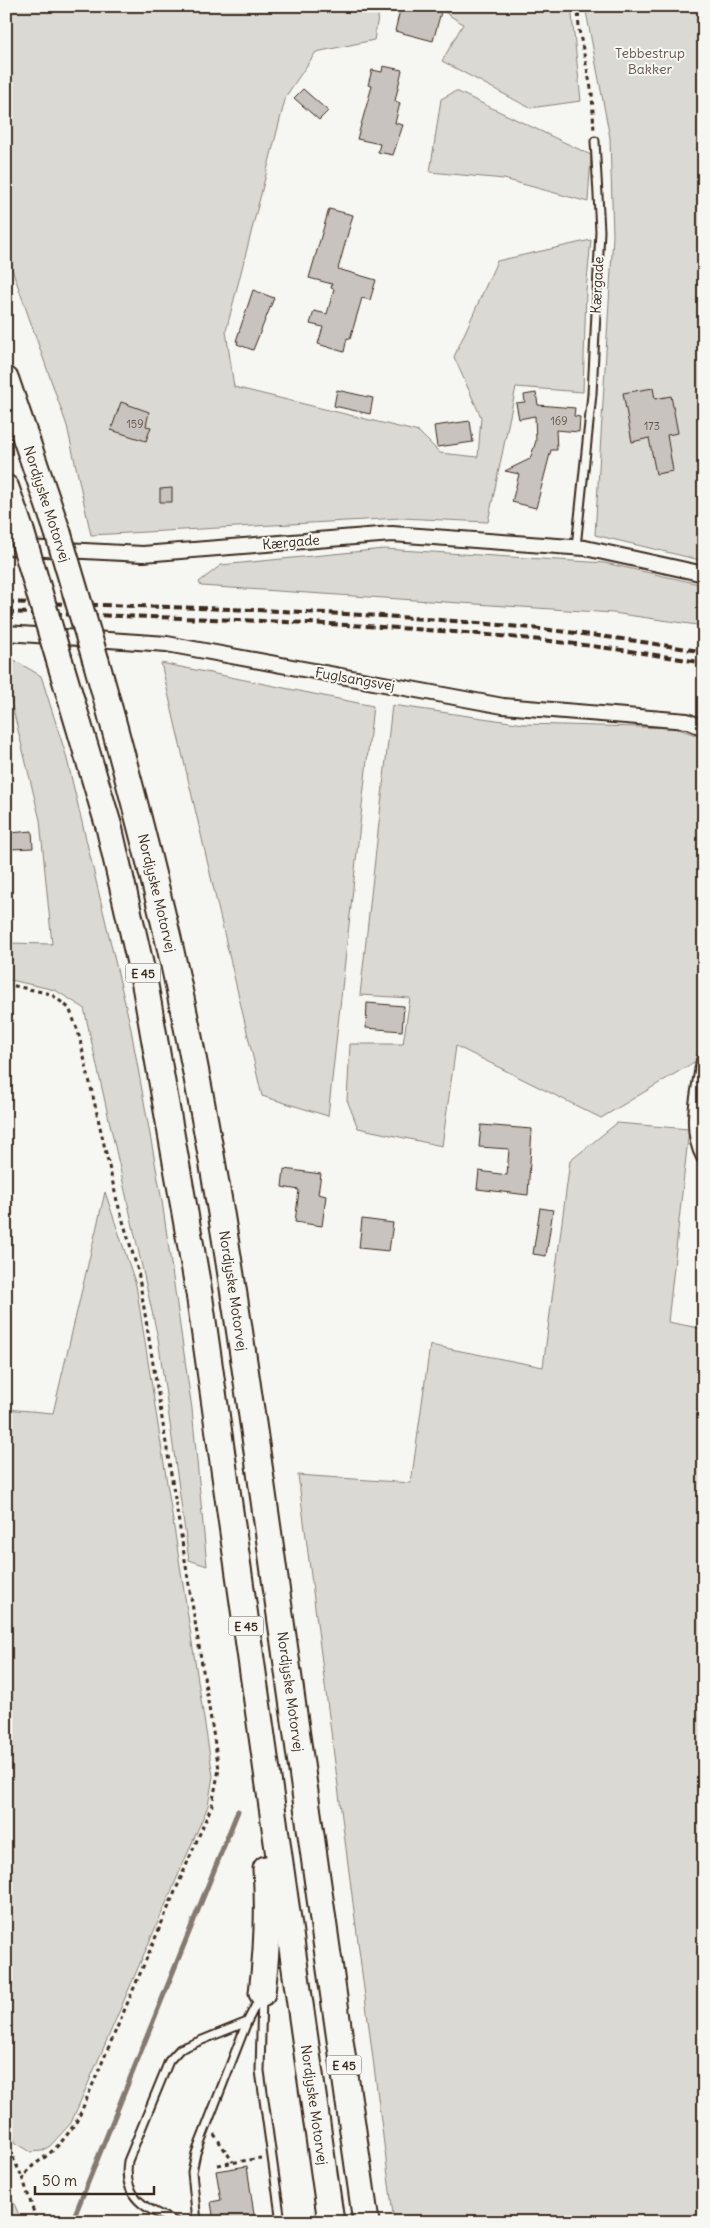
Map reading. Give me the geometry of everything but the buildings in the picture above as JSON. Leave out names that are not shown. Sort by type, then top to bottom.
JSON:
[{"type":"highway","name":"Nordjyske Motorvej","points":[[6,380],[58,533],[125,766],[168,940],[198,1086],[249,1390],[306,1807],[366,2222]]},
{"type":"highway","name":"Nordjyske Motorvej","points":[[6,488],[13,539],[59,659],[109,827],[145,985],[199,1293],[331,2222]]},
{"type":"highway","points":[[199,1293],[238,1669],[265,1861],[268,1947],[262,1993]]},
{"type":"highway","points":[[322,1908],[380,2222]]},
{"type":"street","name":"Kærgade","points":[[13,539],[143,554],[392,534],[576,547],[704,574]]},
{"type":"street","name":"Fuglsangsvej","points":[[6,633],[166,644],[503,706],[687,721],[704,728]]},
{"type":"street","points":[[704,1060],[696,1127],[698,1148],[704,1157]]},
{"type":"lane","name":"Kærgade","points":[[576,547],[593,385],[600,231],[595,141]]},
{"type":"lane","points":[[197,2222],[192,2172],[196,2153],[247,2022],[262,1993]]},
{"type":"lane","points":[[262,1993],[259,2059],[281,2222]]},
{"type":"lane","points":[[176,2222],[144,2206],[136,2199],[129,2185],[126,2173],[128,2161],[169,2061],[174,2054],[180,2049],[247,2022]]},
{"type":"path","points":[[578,6],[579,30],[592,93],[595,141]]},
{"type":"path","points":[[6,984],[51,994],[69,1008],[78,1031],[118,1200],[138,1271],[219,1769],[212,1805],[78,2119],[65,2139],[50,2154],[28,2169],[23,2179]]},
{"type":"path","points":[[204,2129],[215,2134],[233,2162]]},
{"type":"path","points":[[6,2143],[23,2179],[37,2222]]},
{"type":"path","points":[[218,2165],[272,2157]]},
{"type":"green space","points":[[6,6],[380,6],[374,40],[316,52],[286,96],[226,331],[234,387],[419,432],[440,453],[478,457],[481,417],[454,357],[497,261],[591,240],[586,291],[583,392],[516,387],[488,522],[401,518],[91,535],[67,426],[6,252]]},
{"type":"green space","points":[[435,6],[571,6],[581,101],[530,108],[442,61],[463,24]]},
{"type":"green space","name":"Tebbestrup Bakker","points":[[585,6],[704,6],[704,561],[595,535],[613,236],[610,138]]},
{"type":"green space","points":[[456,91],[591,155],[588,202],[504,179],[430,172],[441,99]]},
{"type":"green space","points":[[384,549],[605,563],[704,585],[704,626],[613,613],[201,586],[199,582],[221,565]]},
{"type":"green space","points":[[6,655],[41,676],[66,755],[130,1024],[162,1201],[192,1409],[207,1566],[189,1560],[158,1338],[84,1008],[55,990],[6,979],[6,943],[52,944],[40,820],[6,681]]},
{"type":"green space","points":[[161,663],[373,706],[328,1116],[262,1096]]},
{"type":"green space","points":[[392,705],[524,724],[676,728],[704,738],[704,1030],[701,1058],[601,1118],[456,1046],[442,1146],[358,1128],[347,1100],[350,1044],[403,1044],[410,998],[360,995]]},
{"type":"green space","points":[[617,1123],[689,1129],[668,1322],[704,1329],[704,2222],[394,2222],[298,1475],[411,1483],[430,1345],[543,1367],[570,1161]]},
{"type":"green space","points":[[105,1192],[136,1285],[213,1776],[208,1806],[71,2123],[50,2146],[42,2151],[31,2152],[16,2143],[6,2124],[6,1409],[53,1413]]},
{"type":"green space","points":[[6,2185],[22,2222],[6,2222]]},
{"type":"waterway","points":[[72,2222],[238,1811]]},
{"type":"railway","points":[[6,602],[269,611],[444,620],[618,638],[704,652]]},
{"type":"railway","points":[[6,612],[269,621],[444,631],[618,649],[704,663]]}]
